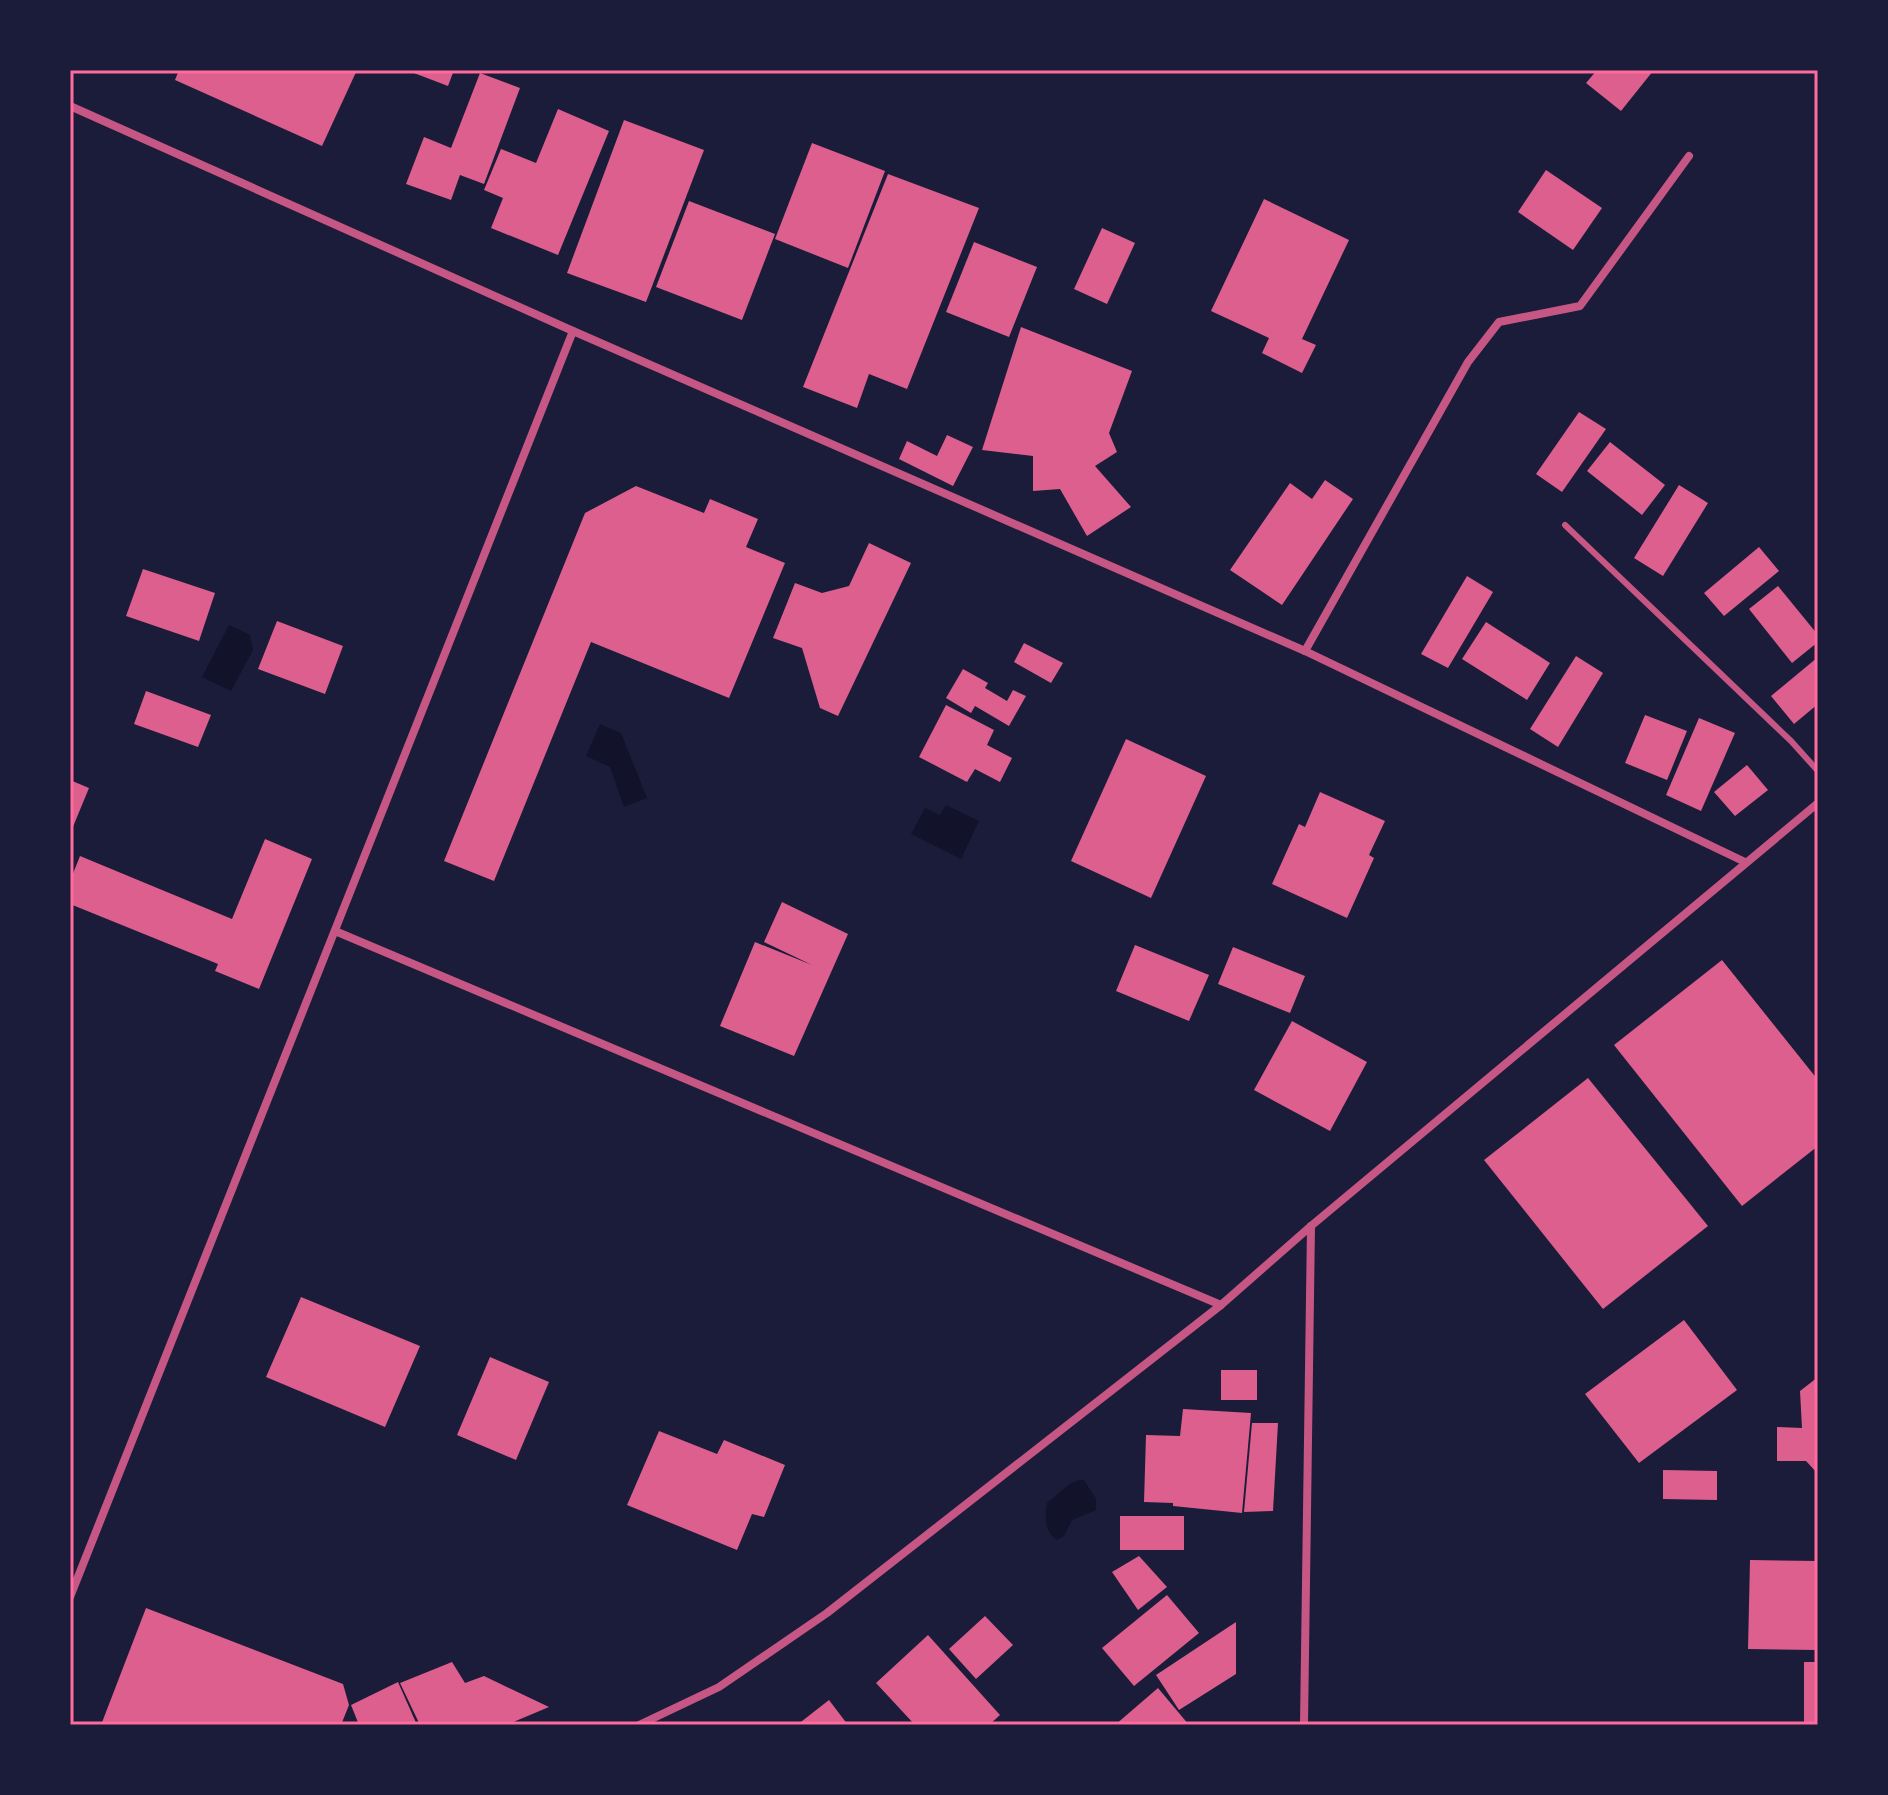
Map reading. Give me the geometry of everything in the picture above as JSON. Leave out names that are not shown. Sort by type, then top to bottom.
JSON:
[{"type":"street","points":[[70,106],[573,331],[1305,651],[1745,862]]},
{"type":"street","points":[[1305,651],[1468,362],[1499,322],[1580,306],[1689,156]]},
{"type":"street","points":[[70,1597],[573,331]]},
{"type":"street","points":[[639,1725],[719,1687],[827,1613],[1221,1305],[1311,1226],[1818,803]]},
{"type":"street","points":[[335,931],[1221,1305]]},
{"type":"street","points":[[1304,1725],[1311,1226]]},
{"type":"lane","points":[[1565,525],[1791,741],[1818,771]]},
{"type":"shaded area","points":[[229,625],[250,635],[253,650],[231,691],[202,677]]},
{"type":"shaded area","points":[[600,724],[621,733],[647,798],[624,807],[610,767],[586,756]]},
{"type":"shaded area","points":[[946,805],[979,821],[961,859],[911,834],[925,808],[940,815]]},
{"type":"shaded area","points":[[1084,1480],[1096,1499],[1096,1510],[1072,1520],[1064,1536],[1057,1540],[1048,1528],[1047,1503],[1071,1483]]},
{"type":"building","points":[[179,70],[357,70],[322,146],[175,80]]},
{"type":"building","points":[[406,70],[454,70],[448,86]]},
{"type":"building","points":[[1597,70],[1653,71],[1621,111],[1586,83]]},
{"type":"building","points":[[480,73],[520,88],[484,184],[460,175],[451,200],[406,184],[424,137],[451,148]]},
{"type":"building","points":[[558,109],[609,131],[558,255],[491,228],[503,198],[484,190],[501,149],[536,163]]},
{"type":"building","points":[[624,120],[704,150],[646,302],[567,273]]},
{"type":"building","points":[[812,143],[885,171],[848,268],[775,239]]},
{"type":"building","points":[[1546,170],[1602,208],[1573,250],[1518,212]]},
{"type":"building","points":[[888,174],[979,208],[907,389],[869,374],[857,408],[803,387]]},
{"type":"building","points":[[1264,199],[1349,240],[1302,339],[1316,345],[1302,373],[1262,353],[1269,338],[1211,311]]},
{"type":"building","points":[[689,201],[775,234],[742,320],[656,287]]},
{"type":"building","points":[[1102,228],[1135,243],[1107,304],[1074,289]]},
{"type":"building","points":[[974,242],[1037,267],[1009,337],[946,312]]},
{"type":"building","points":[[1021,327],[1132,371],[1109,433],[1117,452],[1095,466],[1131,507],[1087,536],[1060,489],[1033,491],[1033,456],[982,450]]},
{"type":"building","points":[[1579,412],[1606,429],[1562,492],[1536,474]]},
{"type":"building","points":[[947,435],[973,447],[953,486],[899,459],[907,441],[937,456]]},
{"type":"building","points":[[1610,442],[1665,485],[1642,515],[1587,471]]},
{"type":"building","points":[[1325,480],[1353,499],[1282,605],[1230,570],[1290,483],[1312,499]]},
{"type":"building","points":[[1679,485],[1708,503],[1663,576],[1634,558]]},
{"type":"building","points":[[636,486],[704,513],[710,499],[758,519],[746,547],[785,563],[729,698],[591,642],[494,881],[444,861],[585,513]]},
{"type":"building","points":[[869,543],[911,563],[838,716],[820,708],[802,648],[773,638],[795,583],[822,593],[849,586]]},
{"type":"building","points":[[1759,547],[1779,571],[1724,616],[1704,593]]},
{"type":"building","points":[[143,569],[215,593],[199,641],[126,616]]},
{"type":"building","points":[[1467,576],[1493,592],[1448,668],[1421,654]]},
{"type":"building","points":[[1778,586],[1818,635],[1818,642],[1792,663],[1749,609]]},
{"type":"building","points":[[277,621],[343,646],[325,694],[258,669]]},
{"type":"building","points":[[1486,622],[1550,663],[1527,700],[1462,659]]},
{"type":"building","points":[[1024,643],[1063,663],[1051,683],[1014,662]]},
{"type":"building","points":[[1576,656],[1603,673],[1558,747],[1530,729]]},
{"type":"building","points":[[1818,657],[1818,704],[1794,724],[1771,696]]},
{"type":"building","points":[[963,669],[988,683],[985,688],[1007,701],[1013,690],[1026,696],[1009,726],[975,706],[971,713],[946,698]]},
{"type":"building","points":[[146,691],[211,715],[198,747],[134,724]]},
{"type":"building","points":[[946,705],[994,730],[987,745],[1012,758],[1000,782],[975,769],[967,782],[919,757]]},
{"type":"building","points":[[1645,715],[1687,731],[1667,780],[1625,763]]},
{"type":"building","points":[[1699,718],[1735,733],[1701,811],[1666,795]]},
{"type":"building","points":[[1126,739],[1206,776],[1151,898],[1071,861]]},
{"type":"building","points":[[1747,765],[1768,790],[1735,816],[1714,792]]},
{"type":"building","points":[[70,780],[89,788],[70,834]]},
{"type":"building","points":[[1320,792],[1385,821],[1369,855],[1374,858],[1347,918],[1272,884],[1299,824],[1305,827]]},
{"type":"building","points":[[265,839],[312,859],[259,989],[215,971],[218,964],[70,904],[70,881],[80,856],[232,919]]},
{"type":"building","points":[[782,902],[848,934],[794,1056],[720,1026],[755,942],[812,965],[764,942]]},
{"type":"building","points":[[1135,945],[1209,975],[1189,1021],[1116,991]]},
{"type":"building","points":[[1233,947],[1305,976],[1290,1013],[1218,984]]},
{"type":"building","points":[[1722,960],[1818,1080],[1818,1146],[1742,1206],[1614,1045]]},
{"type":"building","points":[[1292,1021],[1367,1062],[1330,1131],[1254,1090]]},
{"type":"building","points":[[1588,1078],[1708,1226],[1603,1309],[1484,1160]]},
{"type":"building","points":[[301,1297],[420,1346],[385,1427],[266,1377]]},
{"type":"building","points":[[1684,1320],[1737,1390],[1639,1463],[1585,1394]]},
{"type":"building","points":[[490,1357],[549,1382],[516,1460],[457,1435]]},
{"type":"building","points":[[1221,1370],[1257,1370],[1257,1400],[1221,1400]]},
{"type":"building","points":[[1818,1377],[1818,1474],[1806,1461],[1777,1461],[1777,1427],[1802,1428],[1800,1391]]},
{"type":"building","points":[[1183,1409],[1251,1413],[1242,1513],[1144,1502],[1146,1435],[1180,1436]]},
{"type":"building","points":[[1252,1423],[1278,1423],[1273,1511],[1244,1512]]},
{"type":"building","points":[[659,1431],[717,1454],[724,1440],[785,1465],[764,1517],[752,1514],[737,1550],[627,1505]]},
{"type":"building","points":[[1663,1470],[1717,1471],[1717,1500],[1663,1499]]},
{"type":"building","points":[[1120,1516],[1184,1516],[1184,1550],[1120,1550]]},
{"type":"building","points":[[1139,1556],[1167,1587],[1138,1610],[1112,1572]]},
{"type":"building","points":[[1750,1560],[1818,1561],[1818,1650],[1748,1649]]},
{"type":"building","points":[[1167,1595],[1199,1633],[1134,1686],[1102,1648]]},
{"type":"building","points":[[146,1608],[343,1684],[349,1705],[341,1725],[101,1725]]},
{"type":"building","points":[[985,1616],[1013,1645],[976,1679],[949,1649]]},
{"type":"building","points":[[1236,1622],[1236,1674],[1179,1710],[1156,1675]]},
{"type":"building","points":[[928,1635],[1000,1715],[989,1725],[915,1725],[876,1683]]},
{"type":"building","points":[[452,1662],[465,1683],[484,1676],[549,1707],[506,1725],[420,1725],[400,1683]]},
{"type":"building","points":[[1804,1662],[1818,1662],[1818,1725],[1804,1725]]},
{"type":"building","points":[[398,1682],[417,1725],[359,1725],[351,1705]]},
{"type":"building","points":[[1158,1688],[1189,1725],[1115,1725]]},
{"type":"building","points":[[829,1700],[848,1725],[797,1725]]}]
